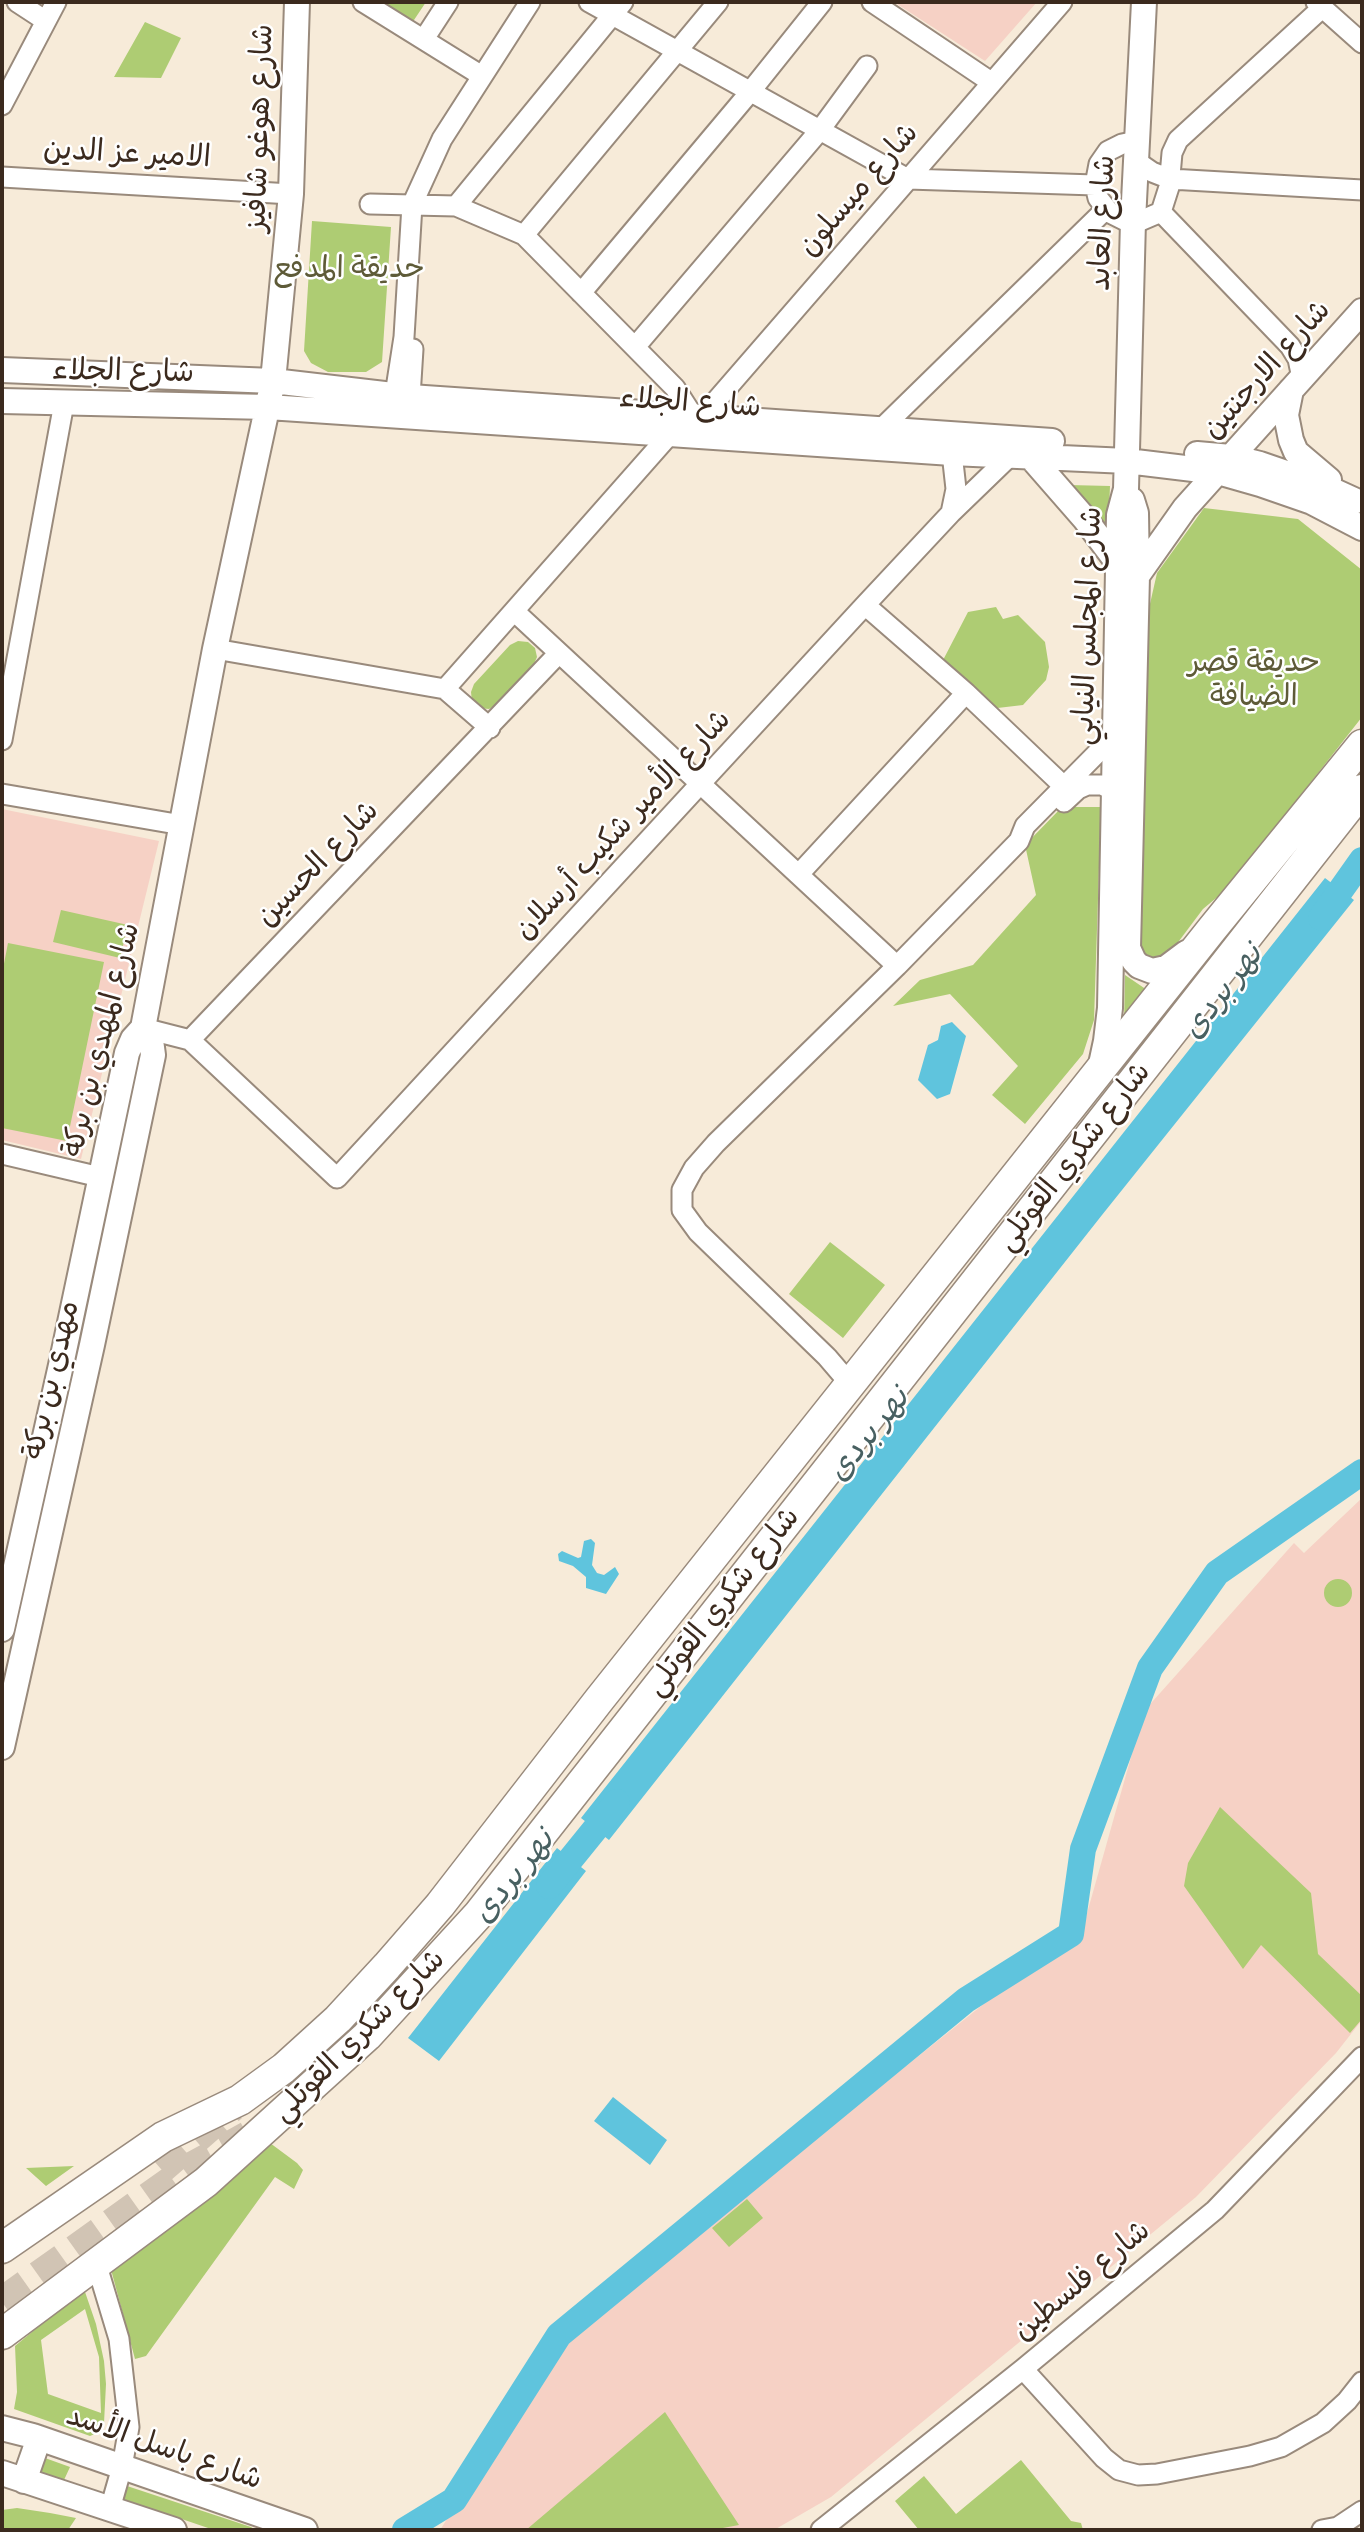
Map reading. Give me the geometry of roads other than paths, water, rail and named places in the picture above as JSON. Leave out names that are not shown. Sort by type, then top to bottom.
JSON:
[{"type":"highway","name":"شارع شكري القوتلي","points":[[2,2248],[163,2137],[240,2100],[284,2068],[338,2019],[440,1905],[845,1379],[1098,1074],[1362,745]]},
{"type":"highway","name":"شارع شكري القوتلي","points":[[2,2334],[206,2182],[367,2036],[478,1914],[1362,790]]},
{"type":"main road","name":"شارع هوغو شافيز","points":[[274,382],[291,194],[297,2]]},
{"type":"main road","name":"شارع العابد","points":[[1126,488],[1133,221],[1144,2]]},
{"type":"main road","name":"شارع الارجنتين","points":[[1128,570],[1168,530],[1362,311]]},
{"type":"main road","name":"شارع الجلاء","points":[[2,370],[274,382],[402,396],[881,429],[1289,473],[1359,503]]},
{"type":"main road","name":"شارع المهدي بن بركة","points":[[2,1626],[127,1053],[143,1028],[215,649],[274,382]]},
{"type":"main road","points":[[1296,384],[1286,415],[1287,428],[1296,452],[1359,503]]},
{"type":"main road","name":"شارع الجلاء","points":[[2,401],[268,407],[953,453],[1020,456],[1128,454]]},
{"type":"main road","points":[[1020,456],[1085,519],[1128,570]]},
{"type":"main road","name":"شارع الجلاء","points":[[1224,464],[1337,514],[1362,528]]},
{"type":"main road","name":"شارع المجلس النيابي","points":[[1098,1074],[1110,1008],[1115,735],[1128,570],[1136,513],[1126,488]]},
{"type":"main road","name":"شارع المجلس النيابي","points":[[1128,570],[1128,948],[1139,966],[1153,971],[1166,968],[1206,938]]},
{"type":"main road","name":"مهدي بن بركة","points":[[2,1747],[86,1373],[153,1055],[151,1040],[143,1028]]},
{"type":"main road","points":[[67,1337],[80,1337],[92,1345]]},
{"type":"main road","points":[[61,1365],[72,1373],[86,1373]]},
{"type":"main road","name":"شارع باسل الأسد","points":[[2,2428],[122,2466],[271,2525],[305,2530]]},
{"type":"main road","points":[[39,2438],[13,2477],[174,2530]]},
{"type":"street","points":[[18,2],[46,21]]},
{"type":"street","points":[[2,105],[56,2]]},
{"type":"street","points":[[363,2],[482,76]]},
{"type":"street","points":[[424,39],[448,2]]},
{"type":"street","points":[[402,396],[417,205],[442,139],[530,2]]},
{"type":"street","points":[[589,2],[618,8],[677,51],[908,179],[1095,185]]},
{"type":"street","points":[[524,235],[718,2]]},
{"type":"street","points":[[581,293],[822,2]]},
{"type":"street","points":[[872,2],[991,82]]},
{"type":"street","name":"شارع ميسلون","points":[[697,416],[1062,2]]},
{"type":"street","points":[[1362,43],[1319,5],[1178,140],[1172,153],[1170,179],[1161,212],[1147,220],[1133,221],[1116,217],[1098,198],[1095,185],[1099,164],[1108,151],[1122,144],[1137,151],[1152,173],[1170,179],[1362,190]]},
{"type":"street","points":[[456,206],[618,8]]},
{"type":"street","points":[[635,347],[820,130],[867,66]]},
{"type":"street","name":"الامير عز الدين","points":[[2,177],[291,194]]},
{"type":"street","points":[[370,204],[456,206],[524,235],[675,388],[697,416]]},
{"type":"street","points":[[881,429],[1106,209]]},
{"type":"street","points":[[1161,212],[1290,346],[1298,359],[1296,384]]},
{"type":"street","points":[[2,740],[64,403]]},
{"type":"street","points":[[445,689],[671,433]]},
{"type":"street","points":[[951,513],[956,489],[953,453]]},
{"type":"street","name":"شارع الأمير شكيب أرسلان","points":[[190,1040],[337,1178],[951,513],[1020,456]]},
{"type":"street","points":[[865,605],[965,693],[1067,790]]},
{"type":"street","points":[[514,611],[897,966]]},
{"type":"street","points":[[215,649],[445,689],[490,728]]},
{"type":"street","name":"شارع الحسين","points":[[190,1040],[559,653]]},
{"type":"street","points":[[799,874],[965,693]]},
{"type":"street","points":[[845,1379],[827,1357],[698,1232],[682,1210],[682,1190],[694,1168],[716,1143],[897,966],[1019,841],[1025,826],[1067,790],[1115,735]]},
{"type":"street","points":[[1067,790],[1094,784],[1114,791]]},
{"type":"street","points":[[2,794],[182,825]]},
{"type":"street","points":[[143,1028],[190,1040]]},
{"type":"street","points":[[2,1154],[100,1177]]},
{"type":"street","name":"شارع فلسطين","points":[[821,2530],[1023,2369],[1215,2210],[1362,2057]]},
{"type":"street","points":[[96,2266],[119,2339],[129,2427],[110,2509]]},
{"type":"street","points":[[1023,2369],[1111,2465],[1128,2474],[1138,2475],[1157,2474],[1250,2456],[1281,2447],[1323,2423],[1347,2401],[1362,2382]]},
{"type":"street","points":[[1332,2529],[1362,2511]]},
{"type":"water","points":[[1325,878],[1354,900],[609,1840],[581,1818]]},
{"type":"water","points":[[952,1022],[966,1036],[950,1094],[937,1099],[918,1080],[928,1045],[938,1040],[941,1026]]},
{"type":"water","points":[[591,1539],[595,1543],[592,1565],[597,1573],[604,1575],[615,1567],[619,1574],[606,1594],[586,1588],[586,1577],[573,1566],[559,1561],[558,1554],[562,1551],[581,1557],[584,1541]]},
{"type":"water","points":[[557,1848],[586,1871],[439,2061],[408,2038]]},
{"type":"water","points":[[613,2097],[667,2140],[650,2165],[594,2121]]},
{"type":"waterway","name":"نهر بردى","points":[[1321,918],[1362,860]]},
{"type":"waterway","name":"نهر بردى","points":[[405,2530],[454,2500],[559,2335],[966,2000],[1071,1934],[1083,1849],[1150,1668],[1217,1573],[1362,1472]]},
{"type":"waterway","name":"نهر بردى","points":[[549,1886],[617,1802]]},
{"type":"tunnel","points":[[161,2169],[232,2107]]},
{"type":"tunnel","points":[[2,2302],[188,2169],[248,2136]]},
{"type":"park label","name":"حديقة المدفع","points":[[349,269]]},
{"type":"park label","name":"حديقة قصر الضيافة","points":[[1254,680]]}]
